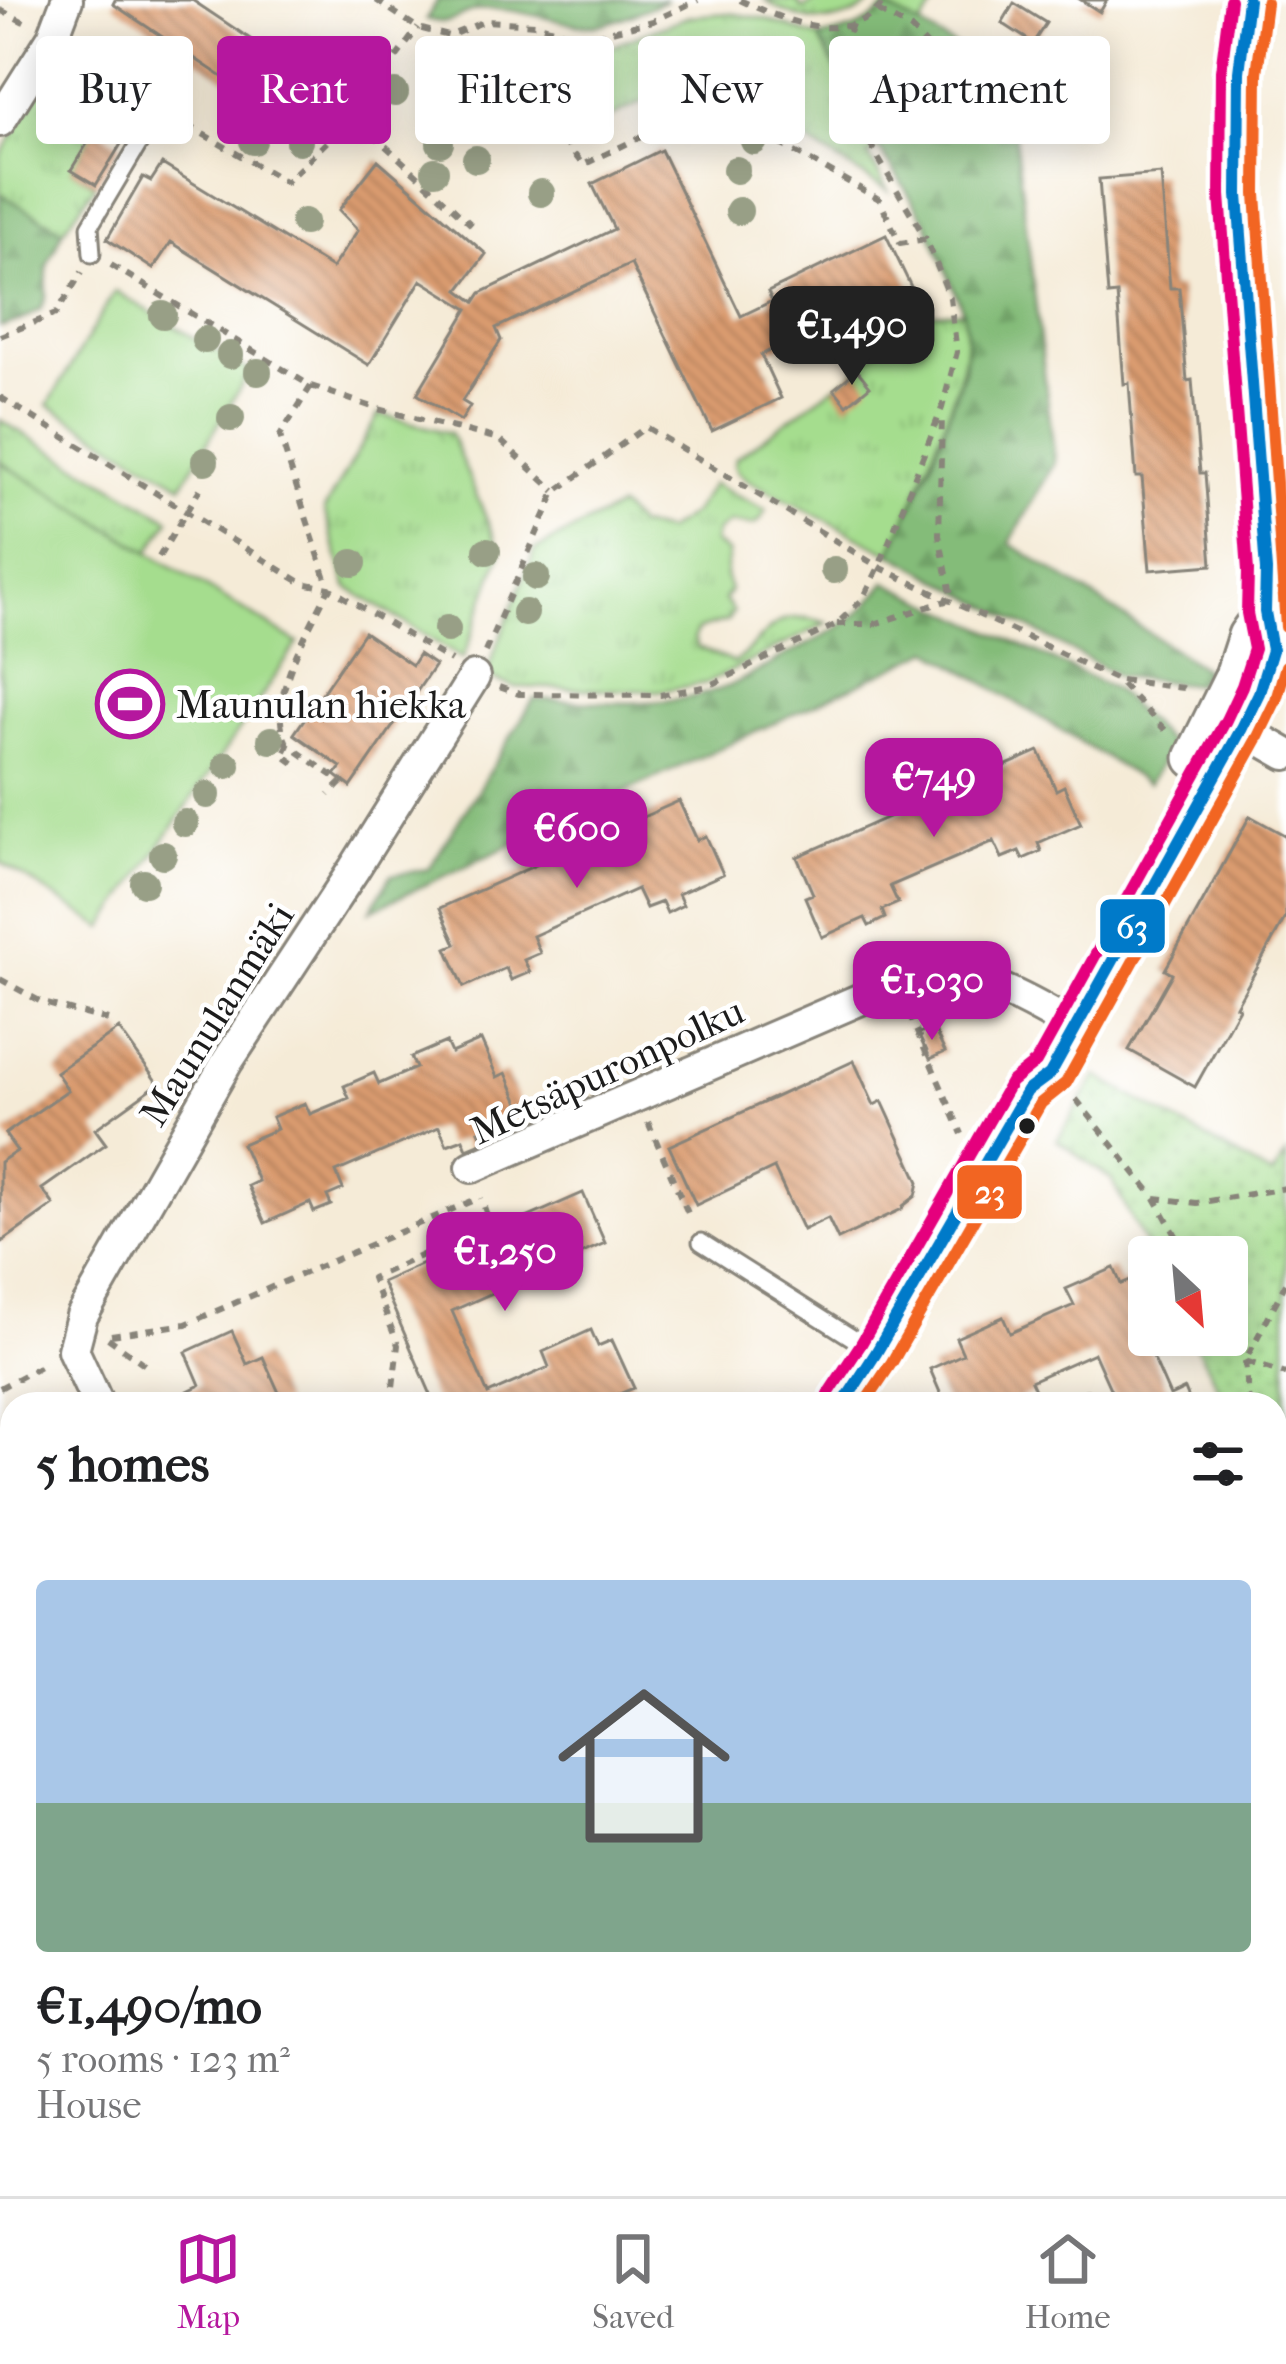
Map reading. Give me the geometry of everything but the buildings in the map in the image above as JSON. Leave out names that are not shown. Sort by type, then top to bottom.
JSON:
[{"type":"street","points":[[53,36],[67,0]]},
{"type":"street","points":[[851,1392],[1027,1090],[1029,1063],[1065,1022],[1220,714],[1248,636],[1265,612],[1266,571],[1238,194],[1242,32],[1248,0]]},
{"type":"street","points":[[0,121],[36,64]]},
{"type":"street","name":"Maunulanmäki","points":[[74,1350],[82,1316],[227,1062],[474,677]]},
{"type":"street","points":[[1220,714],[1286,754]]},
{"type":"street","name":"Metsäpuronpolku","points":[[476,1182],[920,974],[969,978],[1065,1022]]},
{"type":"street","points":[[74,1350],[93,1392]]},
{"type":"lane","points":[[92,254],[90,226],[139,144]]},
{"type":"lane","points":[[701,1242],[876,1353]]},
{"type":"path","points":[[376,0],[418,28],[449,36],[485,21],[536,24],[576,36]]},
{"type":"path","points":[[591,36],[653,21],[698,0]]},
{"type":"path","points":[[740,0],[815,28],[852,24],[878,11],[885,0]]},
{"type":"path","points":[[878,11],[918,36]]},
{"type":"path","points":[[0,397],[302,583],[328,588],[474,677],[519,694],[660,694],[709,686],[837,624],[863,599],[942,408],[957,352],[950,298],[926,239],[845,92],[844,47],[852,24]]},
{"type":"path","points":[[391,65],[418,28]]},
{"type":"path","points":[[566,144],[583,165],[709,104],[879,199],[900,243],[926,239]]},
{"type":"path","points":[[220,144],[286,182],[325,144]]},
{"type":"path","points":[[383,144],[476,229]]},
{"type":"path","points":[[0,336],[56,314],[92,254],[311,386],[378,409],[499,439],[555,492]]},
{"type":"path","points":[[311,386],[280,436],[328,588],[283,688],[279,715],[280,731],[288,745],[342,782],[329,795]]},
{"type":"path","points":[[942,408],[939,535],[952,599]]},
{"type":"path","points":[[474,677],[555,492],[646,427],[879,567],[1118,680],[1183,688],[1220,714]]},
{"type":"path","points":[[159,557],[200,489]]},
{"type":"path","points":[[837,624],[874,624],[952,599]]},
{"type":"path","points":[[1118,680],[1178,743]]},
{"type":"path","points":[[272,685],[283,688]]},
{"type":"path","points":[[288,745],[284,755],[294,763]]},
{"type":"path","points":[[0,979],[43,1003],[109,1020]]},
{"type":"path","points":[[906,1008],[966,1142]]},
{"type":"path","points":[[1068,1089],[1155,1198],[1176,1236]]},
{"type":"path","points":[[655,1138],[680,1196]]},
{"type":"path","points":[[392,1392],[398,1346],[372,1278],[490,1224],[476,1182]]},
{"type":"path","name":"Metsäpuronpolku","points":[[151,1369],[105,1336],[186,1324],[476,1182]]},
{"type":"path","points":[[1155,1198],[1197,1203],[1286,1188]]},
{"type":"path","points":[[1244,1360],[1286,1283]]},
{"type":"path","points":[[0,1388],[74,1350]]},
{"type":"path","points":[[1242,1356],[1248,1392]]},
{"type":"path","points":[[1244,1360],[1286,1374]]},
{"type":"green space","points":[[438,0],[667,0],[590,25],[495,9],[450,21],[426,19]]},
{"type":"green space","points":[[765,0],[797,0],[802,9],[819,0],[875,0],[849,17],[821,21],[792,14]]},
{"type":"green space","points":[[892,0],[938,0],[921,26],[886,8]]},
{"type":"green space","points":[[886,8],[937,36],[829,36],[829,56],[819,38],[871,20]]},
{"type":"green space","points":[[729,13],[766,19],[819,38],[829,56],[829,144],[877,144],[879,148],[868,155],[888,191],[805,140],[805,36],[638,36],[638,104],[614,116],[614,46],[623,41],[690,16]]},
{"type":"green space","points":[[36,94],[36,144],[87,144],[72,170],[96,185],[63,230],[0,194],[0,157]]},
{"type":"green space","points":[[877,144],[1016,144],[1055,462],[1010,543],[1206,670],[1196,685],[1118,676],[891,553],[932,462],[964,369],[967,333],[963,311],[926,221]]},
{"type":"green space","points":[[0,194],[63,230],[47,266],[41,309],[0,327]]},
{"type":"green space","points":[[115,291],[250,371],[182,485],[48,405]]},
{"type":"green space","points":[[963,311],[966,339],[960,374],[891,553],[737,472],[736,458],[857,370],[858,364],[930,313]]},
{"type":"green space","points":[[379,414],[450,433],[501,553],[463,659],[347,587],[324,510]]},
{"type":"green space","points":[[0,420],[170,519],[149,552],[0,462]]},
{"type":"green space","name":"Maunulan hiekka","points":[[0,462],[298,643],[104,928],[0,862]]},
{"type":"green space","points":[[712,484],[766,510],[756,524],[730,522],[716,532],[714,543],[728,553],[725,576],[730,590],[724,600],[733,612],[727,621],[697,630],[697,647],[734,663],[784,620],[810,618],[827,623],[707,683],[659,691],[513,687],[485,676],[535,550],[619,507],[638,526],[666,531],[693,513]]},
{"type":"green space","points":[[886,582],[1114,689],[1172,746],[1148,784],[931,650],[371,910],[391,875],[429,869],[534,699],[644,702],[719,690],[844,624]]},
{"type":"green space","points":[[1097,1076],[1272,1176],[1286,1155],[1286,1392],[1221,1392],[1202,1356],[1248,1356],[1248,1236],[1140,1236],[1112,1180],[1057,1140]]},
{"type":"transit line","points":[[829,1392],[1011,1082],[1036,1062],[1226,720],[1254,649],[1247,613],[1248,571],[1220,195],[1221,71],[1230,0]]},
{"type":"transit line","name":"63","points":[[851,1392],[1027,1091],[1050,1074],[1242,728],[1272,650],[1265,612],[1266,571],[1238,195],[1239,72],[1248,0]]},
{"type":"transit line","name":"23","points":[[1266,3],[1257,73],[1256,194],[1286,627]]},
{"type":"transit line","name":"23","points":[[872,1392],[1041,1103],[1066,1083],[1258,737],[1286,666]]},
{"type":"place","name":"Maunulan hiekka","points":[[130,704]]}]
